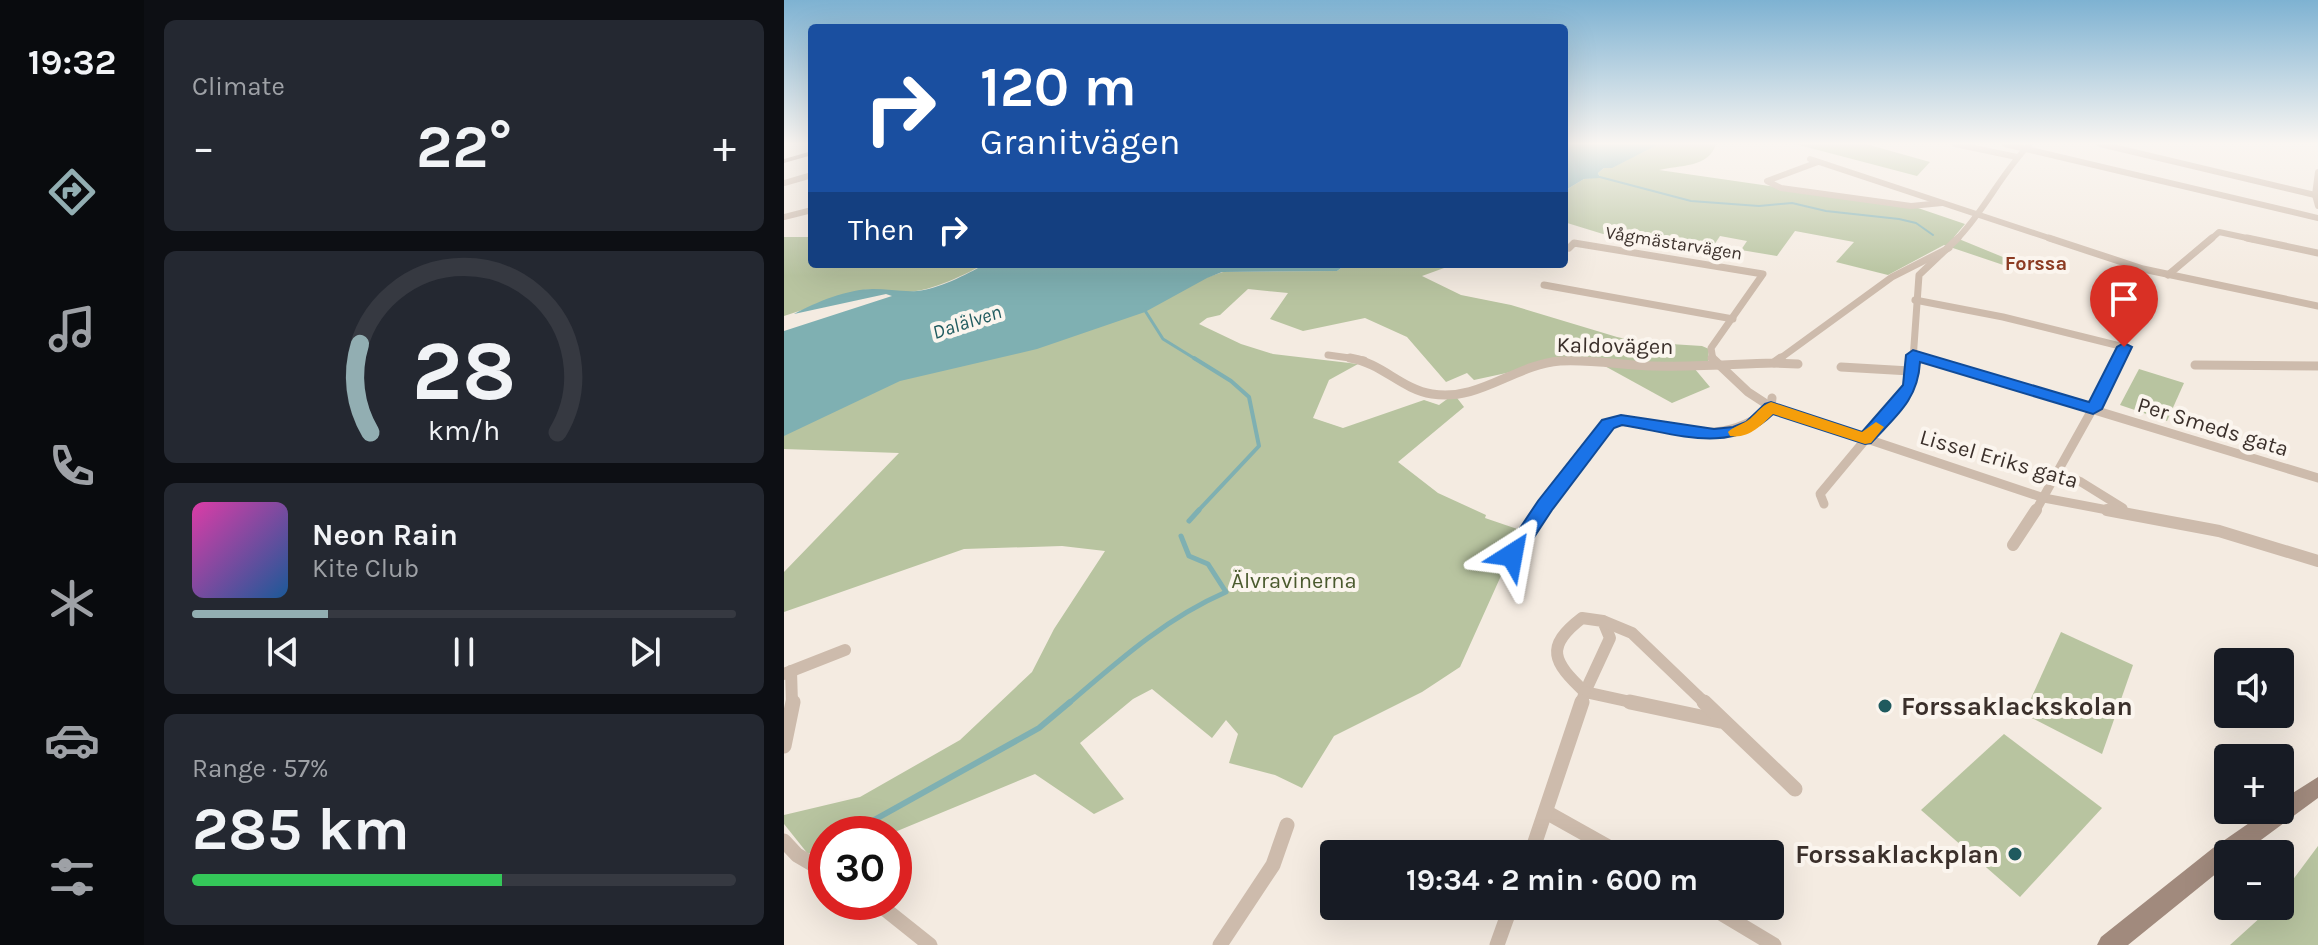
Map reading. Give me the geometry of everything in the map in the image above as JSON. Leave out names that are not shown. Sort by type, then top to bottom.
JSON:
[{"type":"street","points":[[1782,188],[1898,205],[1944,203]]},
{"type":"street","points":[[1898,188],[2168,275],[2318,306]]},
{"type":"street","points":[[1824,504],[1820,494],[1911,385],[1916,284],[1923,268],[1949,248],[1980,215],[1997,188]]},
{"type":"street","points":[[2198,188],[2318,218]]},
{"type":"street","points":[[2286,188],[2315,195]]},
{"type":"street","points":[[2316,188],[2318,206]]},
{"type":"street","points":[[784,217],[808,211]]},
{"type":"street","points":[[2168,275],[2215,233],[2318,253]]},
{"type":"street","name":"Vågmästarvägen","points":[[1569,248],[1574,243],[1763,274],[1711,348],[1712,359],[1718,364]]},
{"type":"street","points":[[1774,363],[1892,277],[1949,248]]},
{"type":"street","points":[[1544,285],[1733,319]]},
{"type":"street","points":[[1915,300],[2003,317],[2124,347],[2044,498],[2013,545]]},
{"type":"street","name":"Kaldovägen","points":[[1328,355],[1327,361],[1337,363],[1360,358],[1386,369],[1405,384],[1431,394],[1467,395],[1529,367],[1561,361],[1656,366],[1798,364]]},
{"type":"street","name":"Per Smeds gata","points":[[1913,355],[2318,478]]},
{"type":"street","name":"Lissel Eriks gata","points":[[1718,364],[1748,392],[1771,403],[1865,439],[2044,498],[2219,531],[2318,561]]},
{"type":"street","points":[[2195,365],[2318,366]]},
{"type":"street","points":[[1841,367],[1910,371]]},
{"type":"street","points":[[1512,555],[1608,424],[1621,420],[1714,434],[1736,432],[1752,426],[1771,403]]},
{"type":"street","name":"Lissel Eriks gata","points":[[2057,472],[2081,482],[2128,512]]},
{"type":"street","points":[[1722,722],[1585,692],[1567,675],[1556,654],[1560,636],[1582,618],[1603,621],[1632,633],[1795,789]]},
{"type":"street","points":[[1536,840],[1585,692],[1610,638],[1603,621]]},
{"type":"street","points":[[784,746],[792,720],[788,673],[845,650]]},
{"type":"street","points":[[2109,945],[2221,856],[2318,786]]},
{"type":"street","points":[[1546,812],[1596,840]]},
{"type":"street","points":[[1220,945],[1273,865],[1287,825]]},
{"type":"street","points":[[784,841],[808,861]]},
{"type":"street","points":[[899,920],[930,945]]},
{"type":"street","points":[[1497,945],[1506,920]]},
{"type":"street","points":[[1732,920],[1774,945]]},
{"type":"green space","points":[[1784,188],[1915,207],[1965,224],[1954,237],[2037,271],[2030,274],[1944,245],[1888,275],[1836,262],[1854,242],[1795,231],[1777,256],[1741,250],[1747,241],[1720,236],[1714,245],[1624,229],[1603,234],[1568,223],[1568,189]]},
{"type":"green space","points":[[784,237],[808,237],[808,268],[977,268],[927,289],[901,293],[863,290],[784,316]]},
{"type":"green space","name":"Älvravinerna","points":[[1444,268],[1422,276],[1461,295],[1511,305],[1617,337],[1709,349],[1708,362],[1689,362],[1710,387],[1672,403],[1592,359],[1538,366],[1474,380],[1467,373],[1446,382],[1407,337],[1365,318],[1303,331],[1270,319],[1288,293],[1248,289],[1220,315],[1199,324],[1241,344],[1273,354],[1358,364],[1329,380],[1313,418],[1343,428],[1424,400],[1439,405],[1454,394],[1464,407],[1398,462],[1438,493],[1486,515],[1485,518],[1526,532],[1500,578],[1460,667],[1422,692],[1334,736],[1302,788],[1275,775],[1229,763],[1238,734],[1226,720],[1212,738],[1152,689],[1133,699],[1080,743],[1124,799],[1094,814],[1035,774],[912,825],[912,816],[808,816],[808,854],[784,824],[784,815],[860,797],[960,740],[1032,672],[1054,629],[1105,551],[1062,546],[964,549],[784,612],[784,572],[899,453],[784,449],[784,430],[869,389],[1171,297],[1199,280],[1223,272]]},
{"type":"green space","points":[[2139,369],[2184,383],[2167,421],[2120,405]]},
{"type":"green space","points":[[2061,632],[2133,665],[2102,754],[2024,714]]},
{"type":"green space","name":"Forssaklackplan","points":[[2004,734],[2102,808],[2020,897],[1921,810]]},
{"type":"green space","points":[[2318,846],[2318,945],[2230,945],[2258,920],[2294,920],[2294,878]]},
{"type":"water","name":"Dalälven","points":[[978,268],[1341,268],[1337,271],[1222,272],[1145,312],[1037,349],[900,381],[784,436],[784,331],[892,296],[886,294],[794,314],[853,291],[917,291],[961,277]]},
{"type":"waterway","points":[[1642,188],[1691,201],[1759,206],[1792,203],[1826,211],[1899,219],[1916,223],[1933,235]]},
{"type":"waterway","points":[[1144,309],[1163,339],[1197,360]]},
{"type":"waterway","points":[[1194,358],[1231,381],[1249,397],[1259,446],[1197,512]]},
{"type":"waterway","points":[[1189,521],[1199,510]]},
{"type":"waterway","points":[[1068,704],[1163,628],[1226,592],[1208,564],[1189,556],[1181,536]]},
{"type":"waterway","points":[[881,816],[1039,728],[1070,702]]},
{"type":"slow traffic","points":[[1736,432],[1752,426],[1771,407],[1865,439],[1876,427]]},
{"type":"place","name":"Forssaklackskolan","points":[[1885,706]]},
{"type":"place","name":"Forssaklackplan","points":[[2015,854]]},
{"type":"district","name":"Forssa","points":[[2036,263]]},
{"type":"route","points":[[1512,555],[1608,424],[1621,420],[1714,434],[1736,432],[1752,426],[1771,407],[1865,439],[1911,385],[1913,355],[2093,409],[2119,363],[2124,347]]}]
